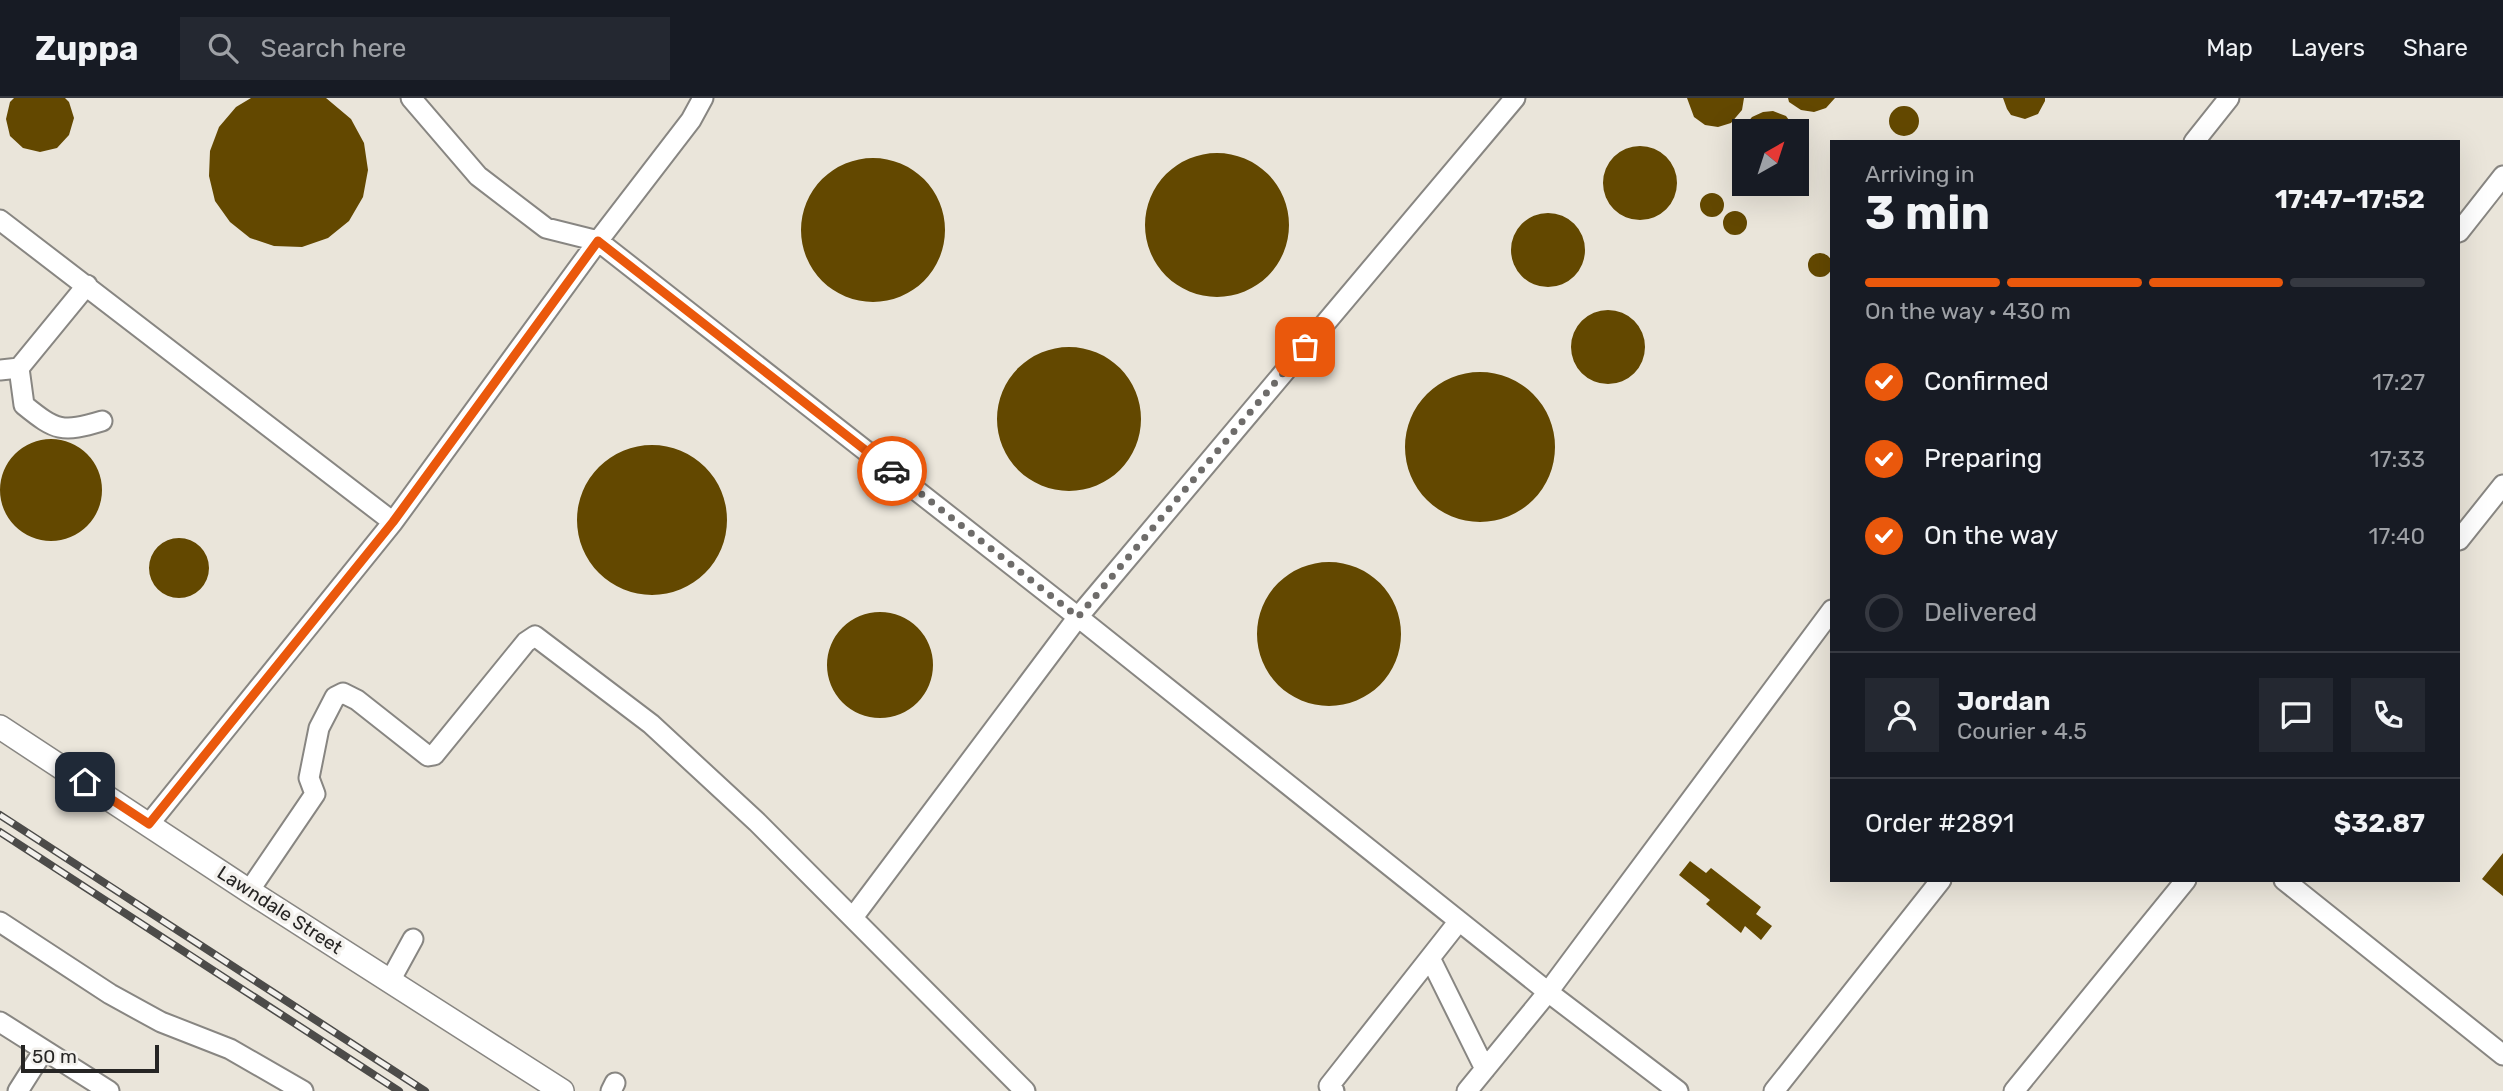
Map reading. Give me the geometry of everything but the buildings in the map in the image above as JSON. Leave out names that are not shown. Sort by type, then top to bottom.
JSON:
[{"type":"main road","name":"Lawndale Street","points":[[0,727],[249,891],[562,1091]]},
{"type":"lane","points":[[411,98],[478,177],[546,228],[598,241],[1078,617],[1548,992],[1678,1091]]},
{"type":"lane","points":[[149,824],[393,522],[598,241],[691,120],[703,98]]},
{"type":"lane","points":[[853,916],[1078,617],[1515,98]]},
{"type":"lane","points":[[2196,140],[2229,98]]},
{"type":"lane","points":[[2460,231],[2503,176]]},
{"type":"lane","points":[[0,220],[393,522]]},
{"type":"lane","points":[[87,285],[10,369],[24,405],[47,423],[73,430],[102,421]]},
{"type":"lane","points":[[2460,539],[2503,485]]},
{"type":"lane","points":[[1467,1091],[1548,992],[1830,613]]},
{"type":"lane","points":[[249,891],[315,794],[309,778],[318,727],[335,697],[343,694],[357,700],[428,756],[434,755],[526,642],[535,636],[651,724],[757,822],[1025,1091]]},
{"type":"lane","points":[[1774,1091],[1939,882]]},
{"type":"lane","points":[[2014,1091],[2184,882]]},
{"type":"lane","points":[[2287,882],[2503,1055]]},
{"type":"lane","points":[[1334,1091],[1329,1086],[1459,921]]},
{"type":"lane","points":[[0,922],[110,994],[161,1022],[230,1049],[303,1091]]},
{"type":"lane","points":[[390,981],[413,939]]},
{"type":"lane","points":[[1430,958],[1485,1069]]},
{"type":"lane","points":[[0,1022],[108,1091]]},
{"type":"lane","points":[[18,1091],[44,1050]]},
{"type":"shaded area","points":[[0,98],[2503,98],[2503,1091],[0,1091]]},
{"type":"railway","points":[[0,815],[425,1091]]},
{"type":"railway","points":[[0,832],[399,1091]]},
{"type":"way so far","points":[[892,471],[1078,617],[1305,347]]},
{"type":"route","points":[[85,782],[149,824],[393,522],[598,241],[892,471]]}]
